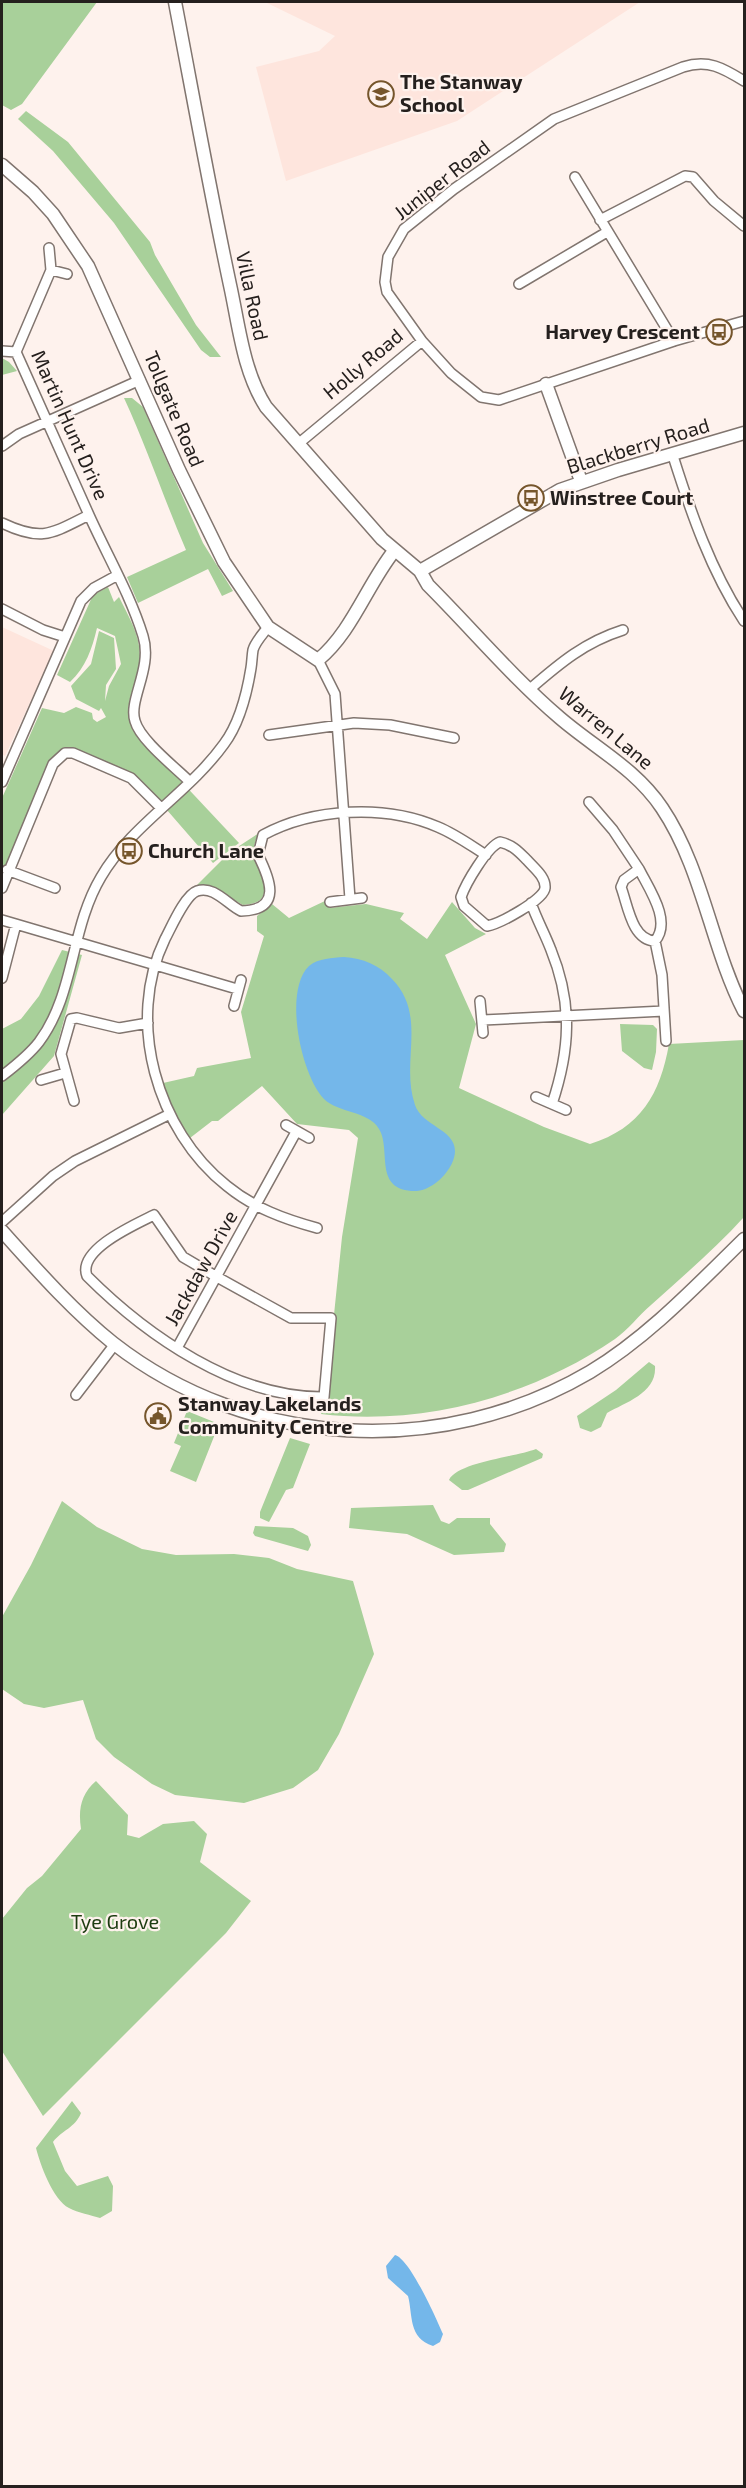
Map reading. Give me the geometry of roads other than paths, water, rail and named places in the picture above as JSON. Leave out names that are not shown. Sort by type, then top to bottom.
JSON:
[{"type":"street","name":"Villa Road","points":[[175,2],[249,375],[266,407],[393,551]]},
{"type":"street","name":"Juniper Road","points":[[422,341],[387,292],[385,282],[388,257],[404,229],[454,189],[554,120],[697,63],[711,63],[744,81]]},
{"type":"street","name":"Tollgate Road","points":[[2,165],[33,192],[78,249],[97,282],[217,551],[268,627],[318,660]]},
{"type":"street","points":[[600,220],[686,176],[693,177],[714,201],[744,226]]},
{"type":"street","points":[[575,177],[674,341]]},
{"type":"street","points":[[519,284],[607,232]]},
{"type":"street","name":"Martin Hunt Drive","points":[[49,248],[51,270],[16,352],[144,639],[144,676],[135,702],[134,720],[149,741],[190,782]]},
{"type":"street","points":[[51,270],[67,274]]},
{"type":"street","name":"Holly Road","points":[[298,444],[422,341],[451,373],[481,397],[499,400],[674,341],[744,321]]},
{"type":"street","points":[[2,351],[16,352]]},
{"type":"street","points":[[2,446],[14,437],[140,380]]},
{"type":"street","points":[[546,384],[581,482]]},
{"type":"street","name":"Blackberry Road","points":[[420,571],[528,506],[581,482],[744,434]]},
{"type":"street","points":[[673,456],[689,507],[711,558],[744,621]]},
{"type":"street","name":"Martin Hunt Drive","points":[[2,523],[34,536],[45,535],[89,515]]},
{"type":"street","points":[[350,899],[334,694],[318,660],[330,650],[344,631],[393,551]]},
{"type":"street","name":"Warren Lane","points":[[393,551],[420,571],[428,585],[560,718],[637,777],[663,810],[683,850],[744,1011]]},
{"type":"street","points":[[2,782],[6,759],[87,592],[116,576]]},
{"type":"street","points":[[2,609],[43,630],[64,637]]},
{"type":"street","points":[[2,1076],[38,1044],[48,1029],[64,990],[76,942],[100,878],[119,851],[190,782],[224,744],[245,693],[253,648],[268,627]]},
{"type":"street","points":[[530,689],[568,656],[589,642],[623,630]]},
{"type":"street","points":[[269,735],[337,724],[390,725],[454,738]]},
{"type":"street","points":[[2,888],[7,870],[53,764],[65,753],[73,753],[131,778],[161,808]]},
{"type":"street","points":[[589,802],[613,830],[639,869],[655,900],[662,923],[660,935],[655,941],[666,1041]]},
{"type":"street","points":[[317,1228],[282,1218],[256,1206],[227,1186],[190,1149],[170,1114],[157,1083],[150,1052],[148,1023],[155,965],[173,923],[189,897],[197,891],[211,891],[241,911],[260,907],[269,897],[271,880],[258,855],[262,836],[279,827],[342,813],[375,812],[436,826],[486,855]]},
{"type":"street","points":[[500,842],[515,847],[541,875],[545,886],[542,896],[487,926],[464,906],[461,897],[464,887],[486,855],[500,842]]},
{"type":"street","points":[[639,869],[621,883],[621,887],[639,935],[646,941],[655,941]]},
{"type":"street","points":[[7,870],[56,888]]},
{"type":"street","points":[[330,902],[362,898]]},
{"type":"street","points":[[531,903],[552,951],[568,1017],[564,1061],[552,1104]]},
{"type":"street","points":[[2,920],[155,965],[239,985],[234,1006]]},
{"type":"street","points":[[2,978],[16,924]]},
{"type":"street","points":[[480,1001],[483,1034]]},
{"type":"street","points":[[483,1020],[664,1011]]},
{"type":"street","points":[[74,1101],[61,1054],[70,1019],[77,1018],[119,1028],[148,1023]]},
{"type":"street","points":[[41,1080],[65,1073]]},
{"type":"street","points":[[536,1097],[566,1110]]},
{"type":"street","points":[[2,1222],[53,1176],[75,1161],[170,1114]]},
{"type":"street","points":[[286,1125],[309,1138]]},
{"type":"street","name":"Jackdaw Drive","points":[[177,1348],[296,1132]]},
{"type":"street","points":[[154,1215],[183,1257],[217,1277],[291,1318],[330,1318],[324,1397],[284,1394],[249,1383],[177,1348],[156,1336],[95,1284],[87,1276],[85,1269],[86,1261],[104,1243],[154,1215]]},
{"type":"street","points":[[2,1231],[81,1316],[115,1344],[166,1378],[202,1396],[277,1421],[356,1433],[433,1428],[471,1421],[510,1409],[555,1391],[592,1371],[668,1312],[744,1239]]},
{"type":"street","points":[[76,1395],[115,1344]]},
{"type":"water","points":[[344,957],[364,961],[382,970],[403,993],[409,1008],[411,1089],[415,1105],[424,1118],[450,1137],[455,1151],[447,1171],[436,1183],[423,1190],[403,1189],[394,1185],[386,1168],[383,1138],[379,1129],[361,1115],[330,1104],[324,1099],[308,1072],[302,1053],[296,1013],[301,978],[309,966],[317,961]]},
{"type":"water","points":[[395,2255],[408,2267],[415,2278],[443,2334],[440,2342],[433,2346],[415,2332],[408,2296],[388,2278],[386,2266]]},
{"type":"place","name":"The Stanway School","points":[[381,94]]},
{"type":"place","name":"Harvey Crescent","points":[[719,332]]},
{"type":"place","name":"Winstree Court","points":[[531,498]]},
{"type":"place","name":"Church Lane","points":[[129,851]]},
{"type":"place","name":"Stanway Lakelands Community Centre","points":[[158,1416]]},
{"type":"park label","name":"Tye Grove","points":[[115,1922]]}]
